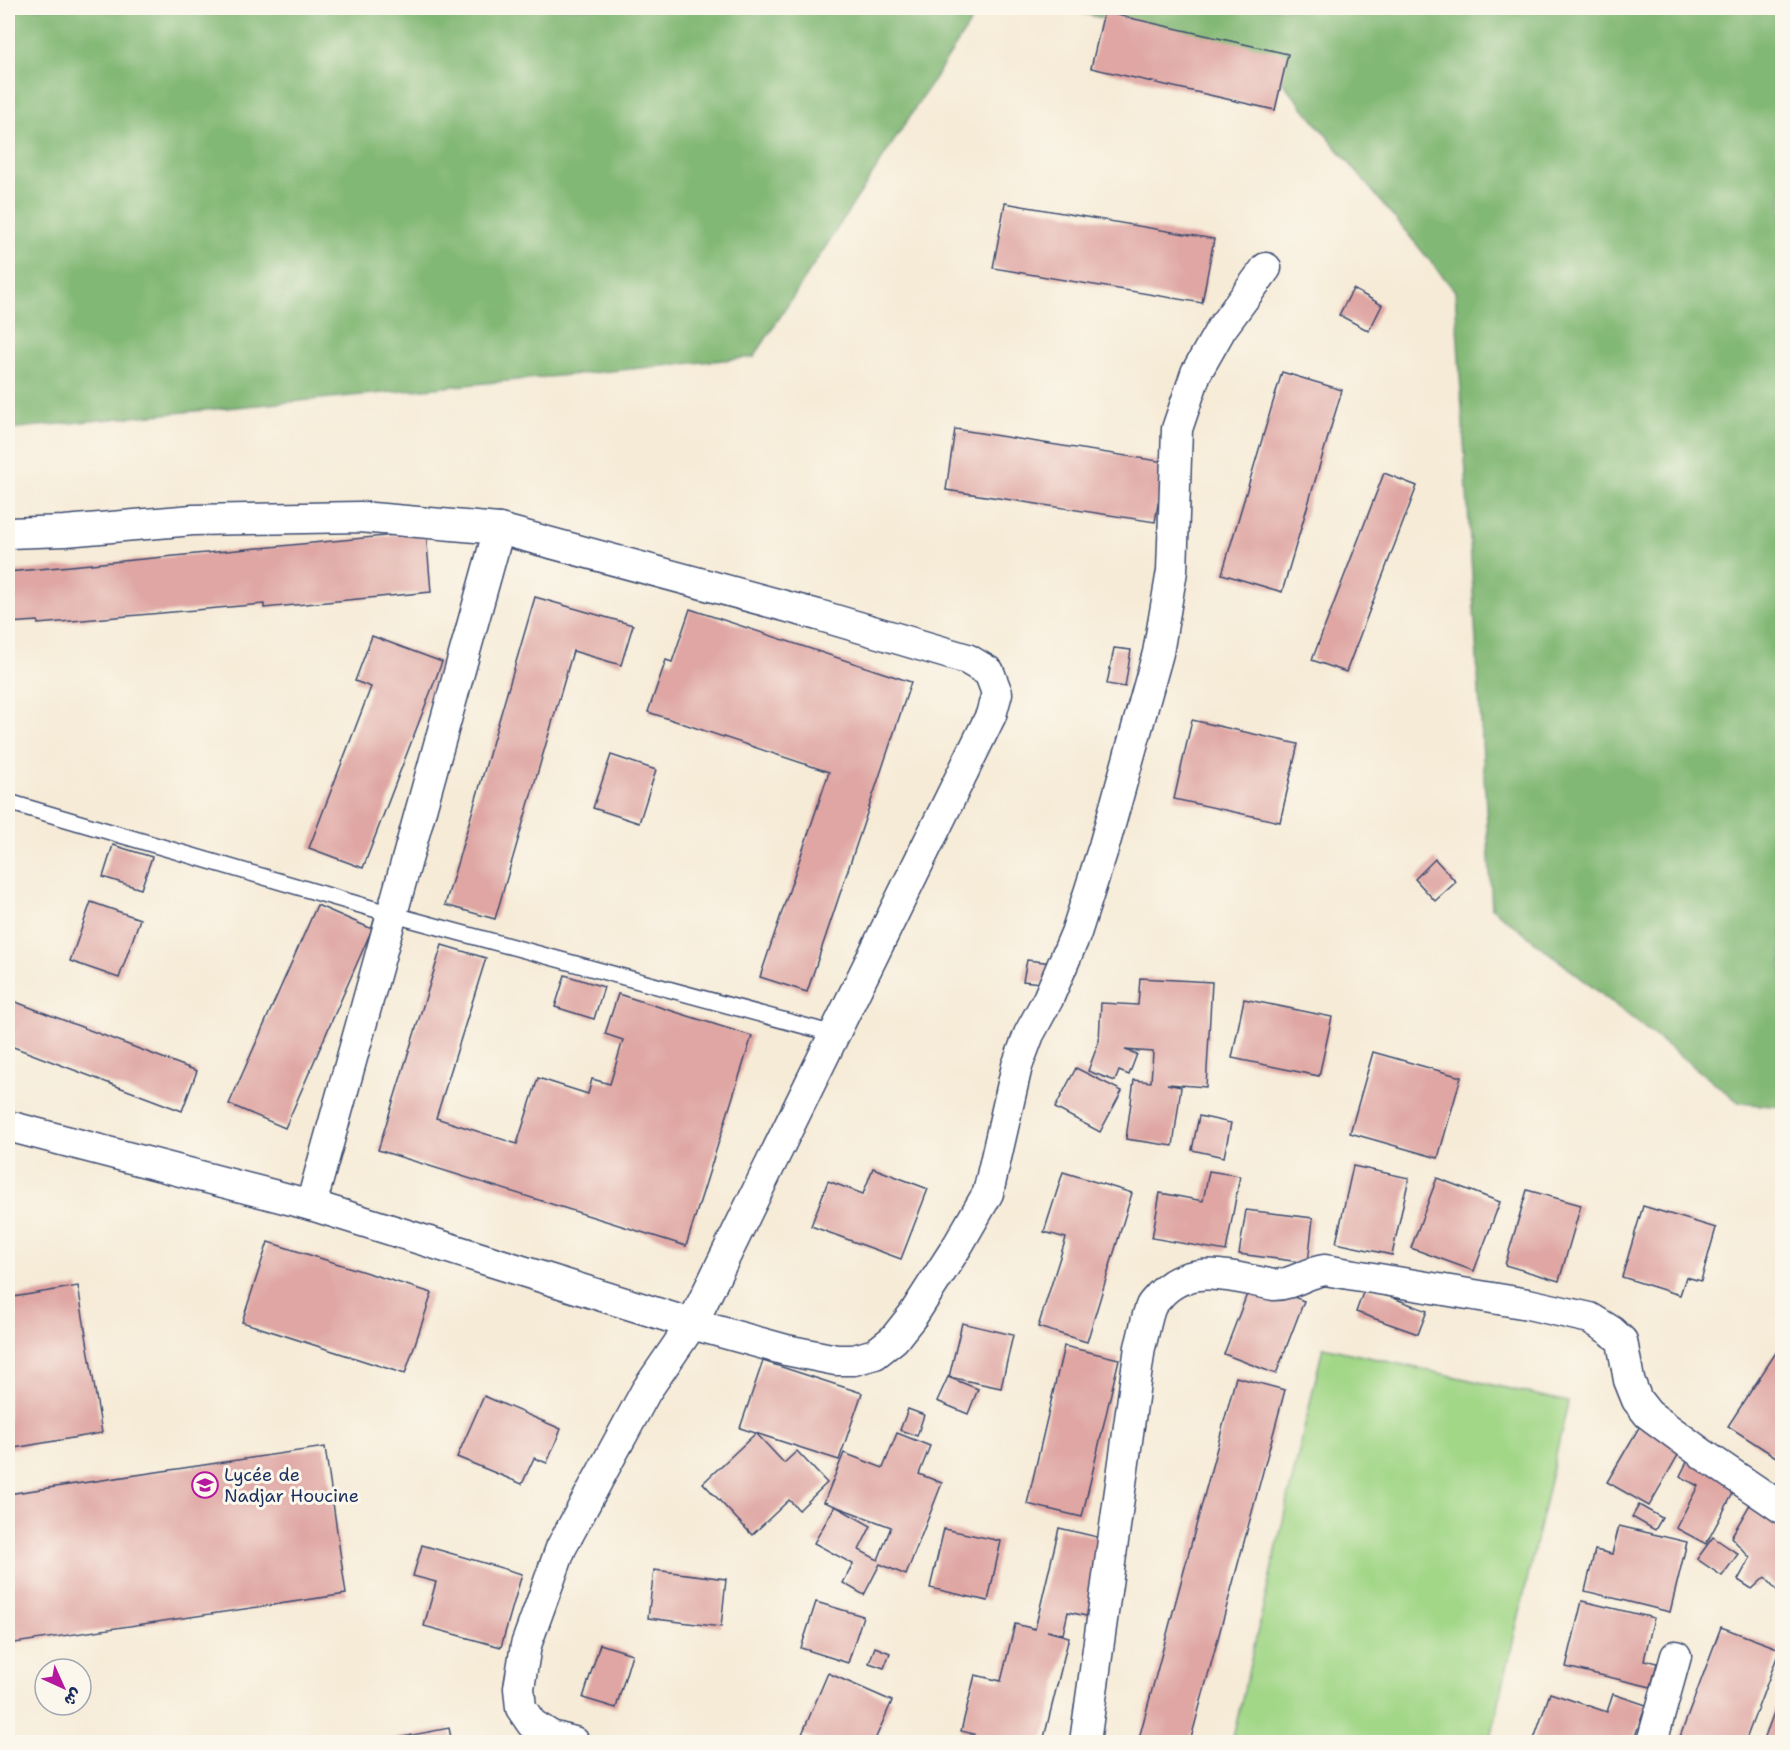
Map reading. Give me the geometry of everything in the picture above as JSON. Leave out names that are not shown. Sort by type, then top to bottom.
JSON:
[{"type":"street","points":[[8,1126],[311,1205],[786,1350],[836,1360],[854,1360],[875,1354],[894,1339],[913,1315],[988,1193],[1017,1066],[1029,1034],[1048,999],[1076,933],[1104,846],[1158,653],[1172,571],[1177,429],[1196,373],[1221,329],[1266,268]]},
{"type":"street","points":[[8,533],[65,531],[193,520],[360,517],[499,529],[967,659],[989,672],[997,693],[991,715],[692,1323],[646,1391],[561,1548],[526,1645],[519,1688],[521,1708],[532,1724],[551,1736],[574,1743]]},
{"type":"street","points":[[311,1205],[499,529]]},
{"type":"street","points":[[1085,1743],[1140,1347],[1152,1305],[1172,1285],[1195,1274],[1282,1285],[1311,1272],[1325,1270],[1528,1304],[1590,1318],[1622,1341],[1629,1380],[1637,1400],[1648,1414],[1782,1508]]},
{"type":"street","points":[[1652,1743],[1676,1656]]},
{"type":"lane","points":[[8,802],[391,914],[834,1034]]},
{"type":"green space","points":[[8,8],[980,8],[754,357],[8,429]]},
{"type":"green space","points":[[1060,8],[1782,8],[1782,1107],[1740,1103],[1492,908],[1455,291],[1260,55]]},
{"type":"green space","points":[[1323,1347],[1568,1402],[1490,1742],[1232,1742]]},
{"type":"building","points":[[1104,12],[1288,54],[1275,110],[1091,68]]},
{"type":"building","points":[[1005,203],[1214,239],[1202,303],[993,268]]},
{"type":"building","points":[[1353,289],[1382,305],[1369,331],[1339,315]]},
{"type":"building","points":[[1282,372],[1342,390],[1282,592],[1222,574]]},
{"type":"building","points":[[955,429],[1165,462],[1155,522],[946,490]]},
{"type":"building","points":[[1384,473],[1417,486],[1346,672],[1312,660]]},
{"type":"building","points":[[426,532],[431,592],[264,608],[264,604],[38,624],[38,621],[8,623],[8,572]]},
{"type":"building","points":[[535,597],[633,625],[621,665],[573,651],[495,919],[445,905]]},
{"type":"building","points":[[690,609],[911,682],[807,992],[760,977],[829,772],[648,712],[666,660],[672,662]]},
{"type":"building","points":[[372,636],[442,662],[363,868],[309,848],[371,687],[355,681]]},
{"type":"building","points":[[1114,648],[1131,650],[1125,687],[1107,684]]},
{"type":"building","points":[[1192,720],[1298,744],[1280,822],[1174,799]]},
{"type":"building","points":[[611,755],[656,770],[639,823],[593,808]]},
{"type":"building","points":[[113,845],[152,857],[141,889],[103,877]]},
{"type":"building","points":[[1435,859],[1456,882],[1435,901],[1415,879]]},
{"type":"building","points":[[91,902],[140,919],[119,978],[70,961]]},
{"type":"building","points":[[317,905],[372,929],[285,1128],[229,1104]]},
{"type":"building","points":[[442,945],[486,958],[436,1118],[517,1144],[538,1078],[588,1094],[592,1079],[610,1084],[623,1040],[605,1034],[618,994],[752,1036],[686,1246],[378,1150]]},
{"type":"building","points":[[1027,960],[1052,963],[1049,984],[1023,981]]},
{"type":"building","points":[[565,975],[604,987],[594,1019],[555,1007]]},
{"type":"building","points":[[1140,978],[1212,982],[1206,1087],[1167,1084],[1181,1087],[1173,1146],[1126,1139],[1134,1080],[1151,1082],[1153,1052],[1125,1050],[1137,1054],[1129,1075],[1119,1071],[1115,1081],[1088,1071],[1099,1041],[1101,1003],[1138,1005]]},
{"type":"building","points":[[8,999],[197,1071],[182,1111],[8,1045]]},
{"type":"building","points":[[1244,999],[1332,1017],[1319,1076],[1232,1058]]},
{"type":"building","points":[[1373,1052],[1461,1077],[1438,1158],[1350,1133]]},
{"type":"building","points":[[1076,1068],[1122,1091],[1100,1132],[1055,1108]]},
{"type":"building","points":[[1199,1116],[1231,1123],[1224,1157],[1192,1150]]},
{"type":"building","points":[[1353,1166],[1409,1178],[1392,1255],[1336,1243]]},
{"type":"building","points":[[873,1168],[928,1189],[901,1259],[811,1226],[828,1181],[863,1194]]},
{"type":"building","points":[[1209,1171],[1240,1176],[1226,1251],[1152,1238],[1160,1193],[1203,1201]]},
{"type":"building","points":[[1063,1172],[1132,1193],[1087,1342],[1038,1327],[1066,1238],[1044,1232]]},
{"type":"building","points":[[1437,1178],[1500,1202],[1474,1271],[1411,1248]]},
{"type":"building","points":[[1527,1190],[1581,1205],[1559,1281],[1505,1265]]},
{"type":"building","points":[[1643,1206],[1716,1228],[1701,1281],[1686,1277],[1680,1295],[1622,1277]]},
{"type":"building","points":[[1246,1210],[1313,1218],[1308,1263],[1239,1254]]},
{"type":"building","points":[[268,1242],[432,1293],[405,1374],[242,1322]]},
{"type":"building","points":[[1252,1281],[1304,1301],[1276,1374],[1224,1354]]},
{"type":"building","points":[[78,1286],[102,1433],[8,1449],[8,1298]]},
{"type":"building","points":[[1365,1287],[1427,1311],[1418,1334],[1356,1312]]},
{"type":"building","points":[[962,1323],[1013,1335],[1001,1388],[949,1377]]},
{"type":"building","points":[[1064,1346],[1119,1359],[1082,1517],[1027,1504]]},
{"type":"building","points":[[1779,1348],[1782,1350],[1782,1461],[1728,1426]]},
{"type":"building","points":[[763,1361],[862,1393],[839,1460],[740,1428]]},
{"type":"building","points":[[948,1377],[978,1389],[968,1414],[937,1401]]},
{"type":"building","points":[[1236,1377],[1285,1390],[1190,1742],[1138,1742]]},
{"type":"building","points":[[484,1396],[561,1429],[547,1463],[534,1458],[522,1484],[457,1457]]},
{"type":"building","points":[[908,1409],[924,1415],[917,1436],[900,1430]]},
{"type":"building","points":[[1641,1424],[1682,1448],[1649,1506],[1607,1482]]},
{"type":"building","points":[[756,1433],[784,1463],[797,1451],[827,1483],[799,1510],[789,1500],[752,1535],[703,1483]]},
{"type":"building","points":[[897,1433],[930,1446],[919,1474],[942,1483],[906,1575],[880,1564],[864,1595],[843,1583],[853,1564],[814,1543],[835,1506],[824,1502],[844,1453],[883,1468]],"holes":[[[836,1506],[891,1527],[878,1560],[859,1550],[871,1526]]]},
{"type":"building","points":[[325,1447],[346,1594],[8,1644],[8,1494]]},
{"type":"building","points":[[1690,1456],[1739,1482],[1706,1544],[1676,1528],[1698,1486],[1680,1476]]},
{"type":"building","points":[[1756,1494],[1782,1510],[1782,1596],[1765,1577],[1752,1589],[1738,1580],[1750,1558],[1731,1537]]},
{"type":"building","points":[[1639,1505],[1662,1518],[1655,1530],[1632,1517]]},
{"type":"building","points":[[1619,1526],[1687,1542],[1670,1612],[1585,1591],[1595,1550],[1612,1554]]},
{"type":"building","points":[[1059,1528],[1110,1540],[1091,1617],[1068,1612],[1063,1634],[1047,1631],[1069,1637],[1043,1742],[972,1742],[974,1734],[961,1731],[975,1675],[1001,1681],[1015,1624],[1035,1629]]},
{"type":"building","points":[[944,1529],[1001,1541],[988,1601],[930,1588]]},
{"type":"building","points":[[1713,1537],[1738,1554],[1722,1576],[1697,1559]]},
{"type":"building","points":[[422,1545],[522,1574],[501,1647],[424,1626],[436,1582],[413,1576]]},
{"type":"building","points":[[654,1570],[726,1579],[721,1627],[648,1618]]},
{"type":"building","points":[[1582,1601],[1654,1618],[1644,1660],[1657,1663],[1651,1687],[1566,1667]]},
{"type":"building","points":[[816,1602],[863,1616],[848,1663],[801,1648]]},
{"type":"building","points":[[1721,1627],[1780,1649],[1745,1742],[1678,1742]]},
{"type":"building","points":[[600,1644],[632,1654],[616,1708],[583,1698]]},
{"type":"building","points":[[875,1647],[890,1653],[884,1668],[869,1663]]},
{"type":"building","points":[[828,1673],[892,1701],[874,1742],[821,1742],[802,1734]]},
{"type":"building","points":[[1782,1691],[1782,1742],[1763,1742]]},
{"type":"building","points":[[1550,1693],[1607,1712],[1613,1694],[1646,1705],[1633,1742],[1533,1742]]},
{"type":"building","points":[[449,1728],[452,1742],[381,1742],[381,1741]]},
{"type":"place","name":"Lycée de Nadjar Houcine","points":[[205,1485]]}]
